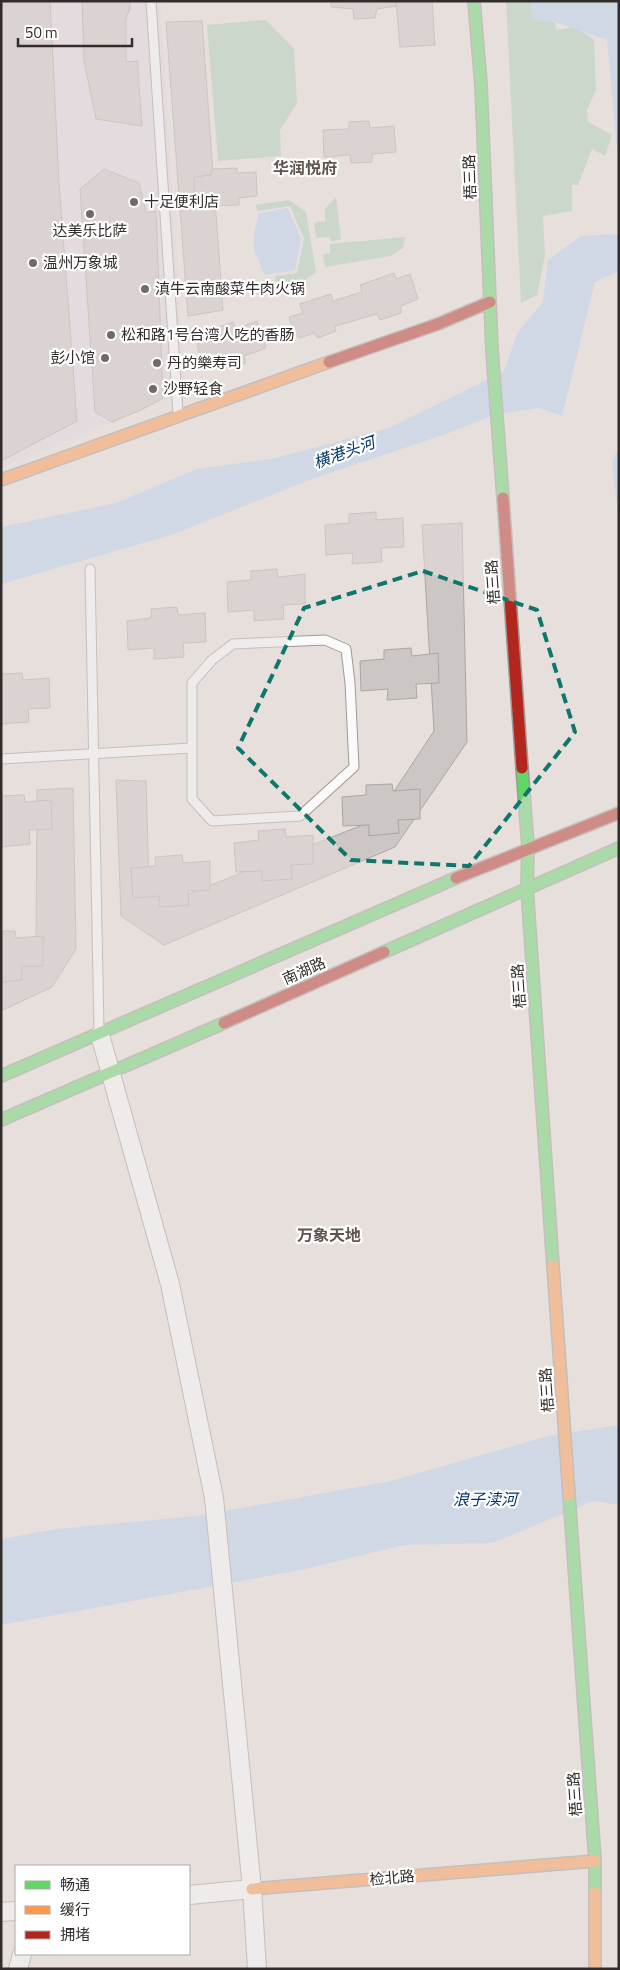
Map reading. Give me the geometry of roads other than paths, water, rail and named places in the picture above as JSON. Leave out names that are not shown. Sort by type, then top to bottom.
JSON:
[{"type":"street","name":"梧三路","points":[[474,1],[481,85],[497,439],[528,847],[527,888],[595,1861],[595,1969]]},
{"type":"street","points":[[1,480],[178,415],[438,324],[490,302]]},
{"type":"street","name":"南湖路","points":[[1,1076],[100,1035],[528,847],[619,813]]},
{"type":"street","name":"南湖路","points":[[1,1120],[112,1073],[619,848]]},
{"type":"street","points":[[100,1035],[170,1284],[214,1498],[252,1889],[257,1969]]},
{"type":"street","name":"检北路","points":[[190,1895],[595,1861]]},
{"type":"street","points":[[1,1912],[15,1911]]},
{"type":"street","points":[[18,1969],[22,1955]]},
{"type":"lane","points":[[151,1],[178,415]]},
{"type":"lane","points":[[90,569],[100,1035]]},
{"type":"lane","points":[[325,640],[346,649],[350,683],[354,767],[300,816],[212,821],[192,799],[192,748],[192,683],[212,660],[233,644],[325,640]]},
{"type":"lane","points":[[1,758],[192,748]]},
{"type":"water","points":[[531,1],[619,1],[619,170],[607,40],[555,22],[532,20]]},
{"type":"water","points":[[288,208],[301,239],[295,270],[265,275],[257,257],[254,244],[259,213]]},
{"type":"water","name":"横港头河","points":[[619,234],[619,271],[595,282],[562,416],[539,408],[497,414],[446,434],[312,479],[171,535],[1,584],[1,527],[116,503],[197,469],[271,459],[389,428],[504,371],[518,332],[543,302],[548,260],[581,236]]},
{"type":"water","points":[[619,450],[619,520],[612,466],[616,452]]},
{"type":"water","name":"浪子渎河","points":[[619,1425],[619,1505],[593,1501],[493,1543],[404,1545],[306,1569],[1,1625],[1,1539],[56,1529],[197,1516],[391,1481],[548,1436]]},
{"type":"place","name":"十足便利店","points":[[134,202]]},
{"type":"place","name":"达美乐比萨","points":[[90,214]]},
{"type":"place","name":"温州万象城","points":[[33,263]]},
{"type":"place","name":"滇牛云南酸菜牛肉火锅","points":[[145,289]]},
{"type":"place","name":"松和路1号台湾人吃的香肠","points":[[111,335]]},
{"type":"place","name":"彭小馆","points":[[105,358]]},
{"type":"place","name":"丹的樂寿司","points":[[157,363]]},
{"type":"place","name":"沙野轻食","points":[[153,389]]},
{"type":"district","name":"华润悦府","points":[[305,168]]},
{"type":"district","name":"万象天地","points":[[329,1235]]}]
